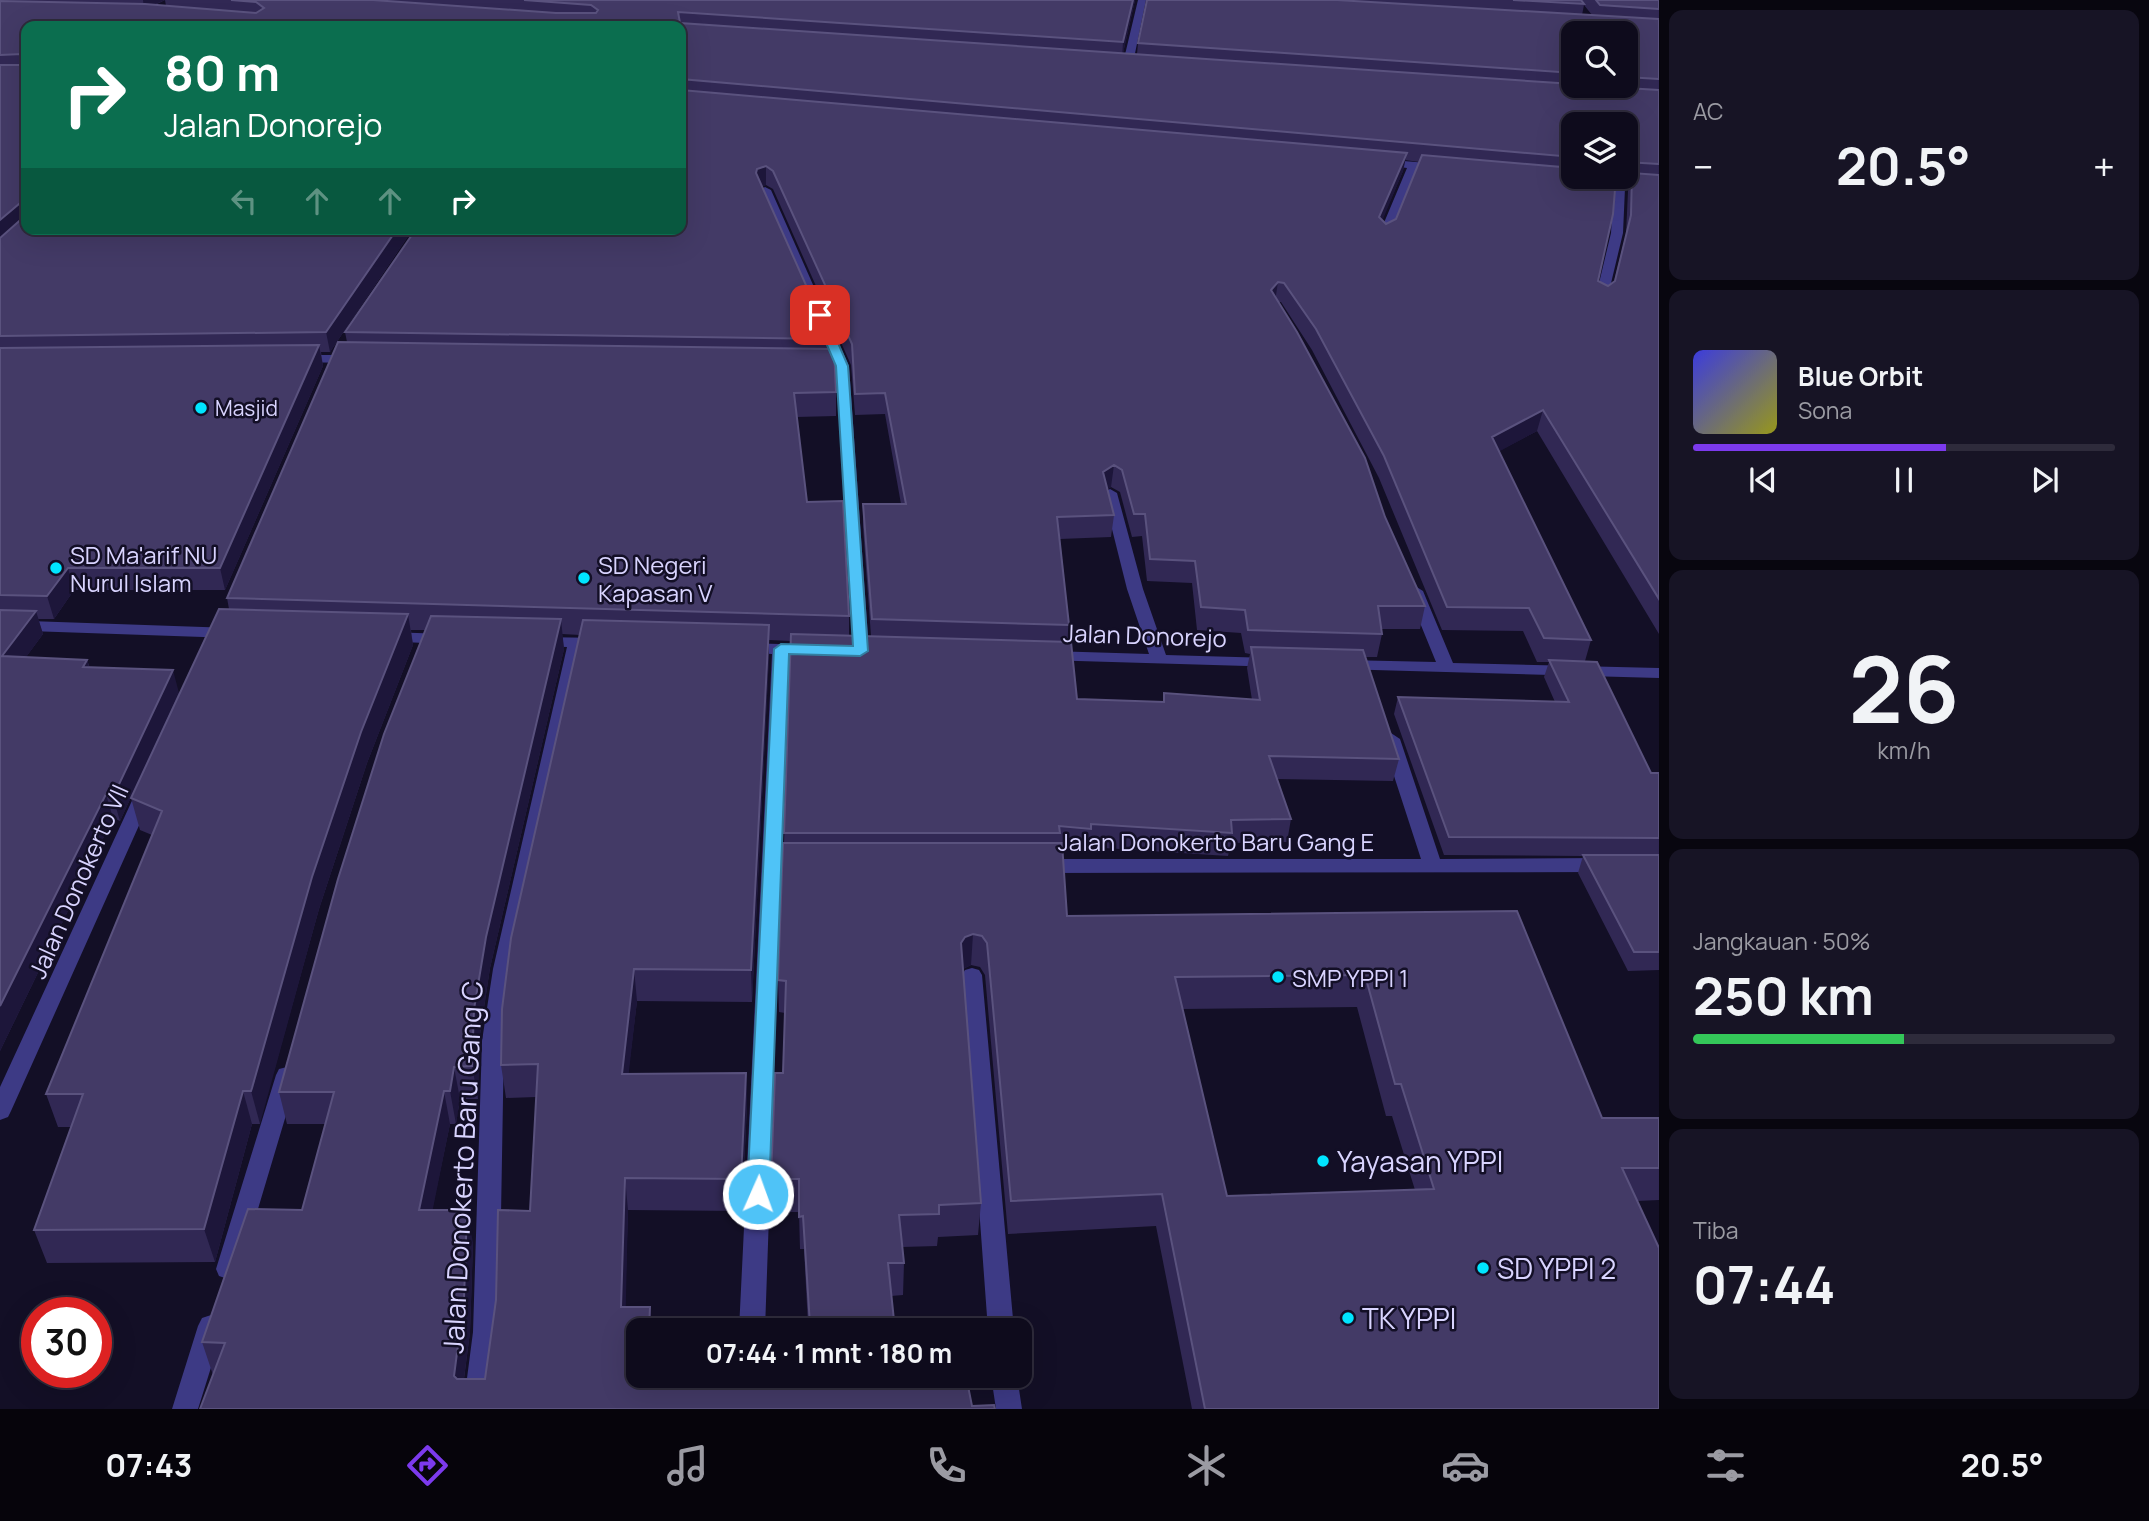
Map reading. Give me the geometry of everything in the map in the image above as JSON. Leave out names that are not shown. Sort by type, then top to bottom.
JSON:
[{"type":"street","points":[[1128,63],[1142,0]]},
{"type":"street","points":[[1115,62],[1142,64]]},
{"type":"street","points":[[1373,162],[1454,169]]},
{"type":"street","points":[[1384,237],[1414,165]]},
{"type":"street","points":[[1638,186],[1659,188]]},
{"type":"street","points":[[1601,300],[1616,233],[1620,189]]},
{"type":"street","points":[[727,647],[854,651],[842,366],[765,190]]},
{"type":"street","points":[[332,365],[347,341]]},
{"type":"street","points":[[279,360],[332,365],[363,359]]},
{"type":"street","points":[[801,365],[842,366]]},
{"type":"street","points":[[1110,493],[1135,589],[1159,659]]},
{"type":"street","points":[[1406,571],[1447,668]]},
{"type":"street","points":[[0,625],[221,626],[246,633]]},
{"type":"street","points":[[207,657],[221,626]]},
{"type":"street","points":[[371,637],[468,640]]},
{"type":"street","points":[[417,663],[427,638]]},
{"type":"street","points":[[522,641],[617,644]]},
{"type":"street","name":"Jalan Donokerto Baru Gang C","points":[[476,1409],[486,1332],[493,1041],[503,969],[576,643]]},
{"type":"street","points":[[753,1318],[781,649]]},
{"type":"street","name":"Jalan Donorejo","points":[[1037,656],[1284,663]]},
{"type":"street","points":[[1326,665],[1369,672],[1447,668],[1659,673]]},
{"type":"street","points":[[1384,716],[1433,866]]},
{"type":"street","name":"Jalan Donokerto VII","points":[[0,1111],[155,771]]},
{"type":"street","name":"Jalan Donokerto Baru Gang E","points":[[1020,866],[1619,864]]},
{"type":"street","points":[[772,866],[827,866]]},
{"type":"street","points":[[972,975],[1000,1318]]},
{"type":"street","points":[[186,1409],[292,1056]]},
{"type":"street","points":[[748,1409],[749,1388]]},
{"type":"street","points":[[1006,1388],[1009,1409]]},
{"type":"building","points":[[231,0],[373,0],[556,13],[596,13],[598,10],[591,5],[524,0],[1133,0],[1123,42],[678,12],[680,21],[21,21],[21,54],[0,55],[0,1],[145,4],[256,13],[264,8],[256,2]]},
{"type":"building","points":[[1147,0],[1337,0],[1659,19],[1659,79],[1638,78],[1638,21],[1561,21],[1561,72],[1138,43]]},
{"type":"building","points":[[1513,0],[1581,0],[1584,4]]},
{"type":"building","points":[[1596,0],[1659,0],[1659,9],[1600,5]]},
{"type":"building","points":[[686,23],[1561,83],[1561,98],[1638,98],[1638,89],[1659,90],[1659,164],[1638,163],[1638,112],[1561,112],[1561,156],[686,79]]},
{"type":"building","points":[[0,65],[21,65],[21,205],[0,220]]},
{"type":"building","points":[[686,90],[1407,153],[1379,217],[1386,224],[1396,219],[1422,155],[1561,167],[1561,189],[1615,189],[1613,214],[1598,281],[1608,286],[1615,281],[1631,215],[1632,189],[1638,189],[1638,173],[1659,175],[1659,599],[1543,410],[1492,437],[1591,640],[1544,638],[1529,608],[1447,607],[1384,456],[1316,329],[1284,283],[1278,282],[1271,290],[1297,332],[1365,458],[1385,517],[1425,606],[1378,606],[1382,634],[1248,630],[1245,610],[1201,607],[1195,561],[1150,559],[1145,514],[1134,514],[1122,470],[1114,465],[1103,472],[1114,515],[1057,517],[1069,625],[872,619],[863,504],[906,504],[885,393],[855,394],[852,344],[773,171],[766,166],[757,169],[756,173],[830,339],[345,332],[412,235],[686,235]]},
{"type":"building","points":[[21,219],[21,235],[393,235],[326,332],[0,336],[0,238]]},
{"type":"building","points":[[338,342],[834,349],[836,392],[794,393],[807,502],[843,501],[849,616],[227,598]]},
{"type":"building","points":[[319,345],[220,568],[68,568],[47,596],[0,595],[0,348]]},
{"type":"building","points":[[219,609],[408,614],[361,732],[312,877],[252,1088],[251,1091],[243,1091],[204,1229],[34,1230],[83,1094],[46,1094],[162,811],[131,798]]},
{"type":"building","points":[[0,610],[36,611],[2,656],[87,660],[83,667],[173,670],[113,797],[106,794],[0,1006]]},
{"type":"building","points":[[431,616],[561,619],[486,937],[474,1009],[472,1066],[454,1067],[450,1091],[444,1091],[419,1210],[467,1210],[464,1299],[454,1376],[457,1379],[485,1379],[496,1300],[498,1210],[530,1211],[538,1064],[501,1065],[502,1009],[511,938],[583,620],[769,625],[751,970],[634,969],[622,1074],[746,1073],[741,1179],[625,1178],[621,1307],[650,1307],[650,1318],[626,1318],[626,1388],[968,1388],[972,1406],[994,1405],[995,1409],[200,1409],[225,1343],[202,1342],[248,1209],[302,1210],[334,1092],[279,1092],[338,879],[384,734]]},
{"type":"building","points":[[791,634],[1071,642],[1077,699],[1164,702],[1164,693],[1260,700],[1251,647],[1363,650],[1399,759],[1269,756],[1291,819],[1231,820],[1232,833],[1091,824],[1091,829],[1059,826],[1060,833],[784,833]]},
{"type":"building","points":[[1549,660],[1597,662],[1651,773],[1659,773],[1659,838],[1449,837],[1398,697],[1569,702]]},
{"type":"building","points":[[783,843],[1062,843],[1067,916],[1517,911],[1602,1118],[1659,1118],[1659,1168],[1622,1168],[1659,1248],[1659,1409],[1205,1409],[1162,1194],[1011,1201],[987,943],[982,936],[973,934],[965,937],[961,943],[981,1203],[939,1205],[939,1214],[899,1215],[904,1263],[888,1263],[894,1318],[810,1318],[803,1216],[799,1217],[799,1179],[771,1179],[775,1073],[783,1073],[786,981],[778,980]],"holes":[[[1365,975],[1395,1084],[1401,1084],[1434,1189],[1227,1196],[1175,977]]]},
{"type":"building","points":[[1583,855],[1659,855],[1659,952],[1634,952]]},
{"type":"place","name":"Masjid","points":[[201,408]]},
{"type":"place","name":"SD Ma'arif NU Nurul Islam","points":[[56,568]]},
{"type":"place","name":"SD Negeri Kapasan V","points":[[584,578]]},
{"type":"place","name":"SMP YPPI 1","points":[[1278,977]]},
{"type":"place","name":"Yayasan YPPI","points":[[1323,1161]]},
{"type":"place","name":"SD YPPI 2","points":[[1483,1268]]},
{"type":"place","name":"TK YPPI","points":[[1348,1318]]},
{"type":"route","points":[[758,1194],[781,649],[860,651],[842,366],[820,315]]}]
